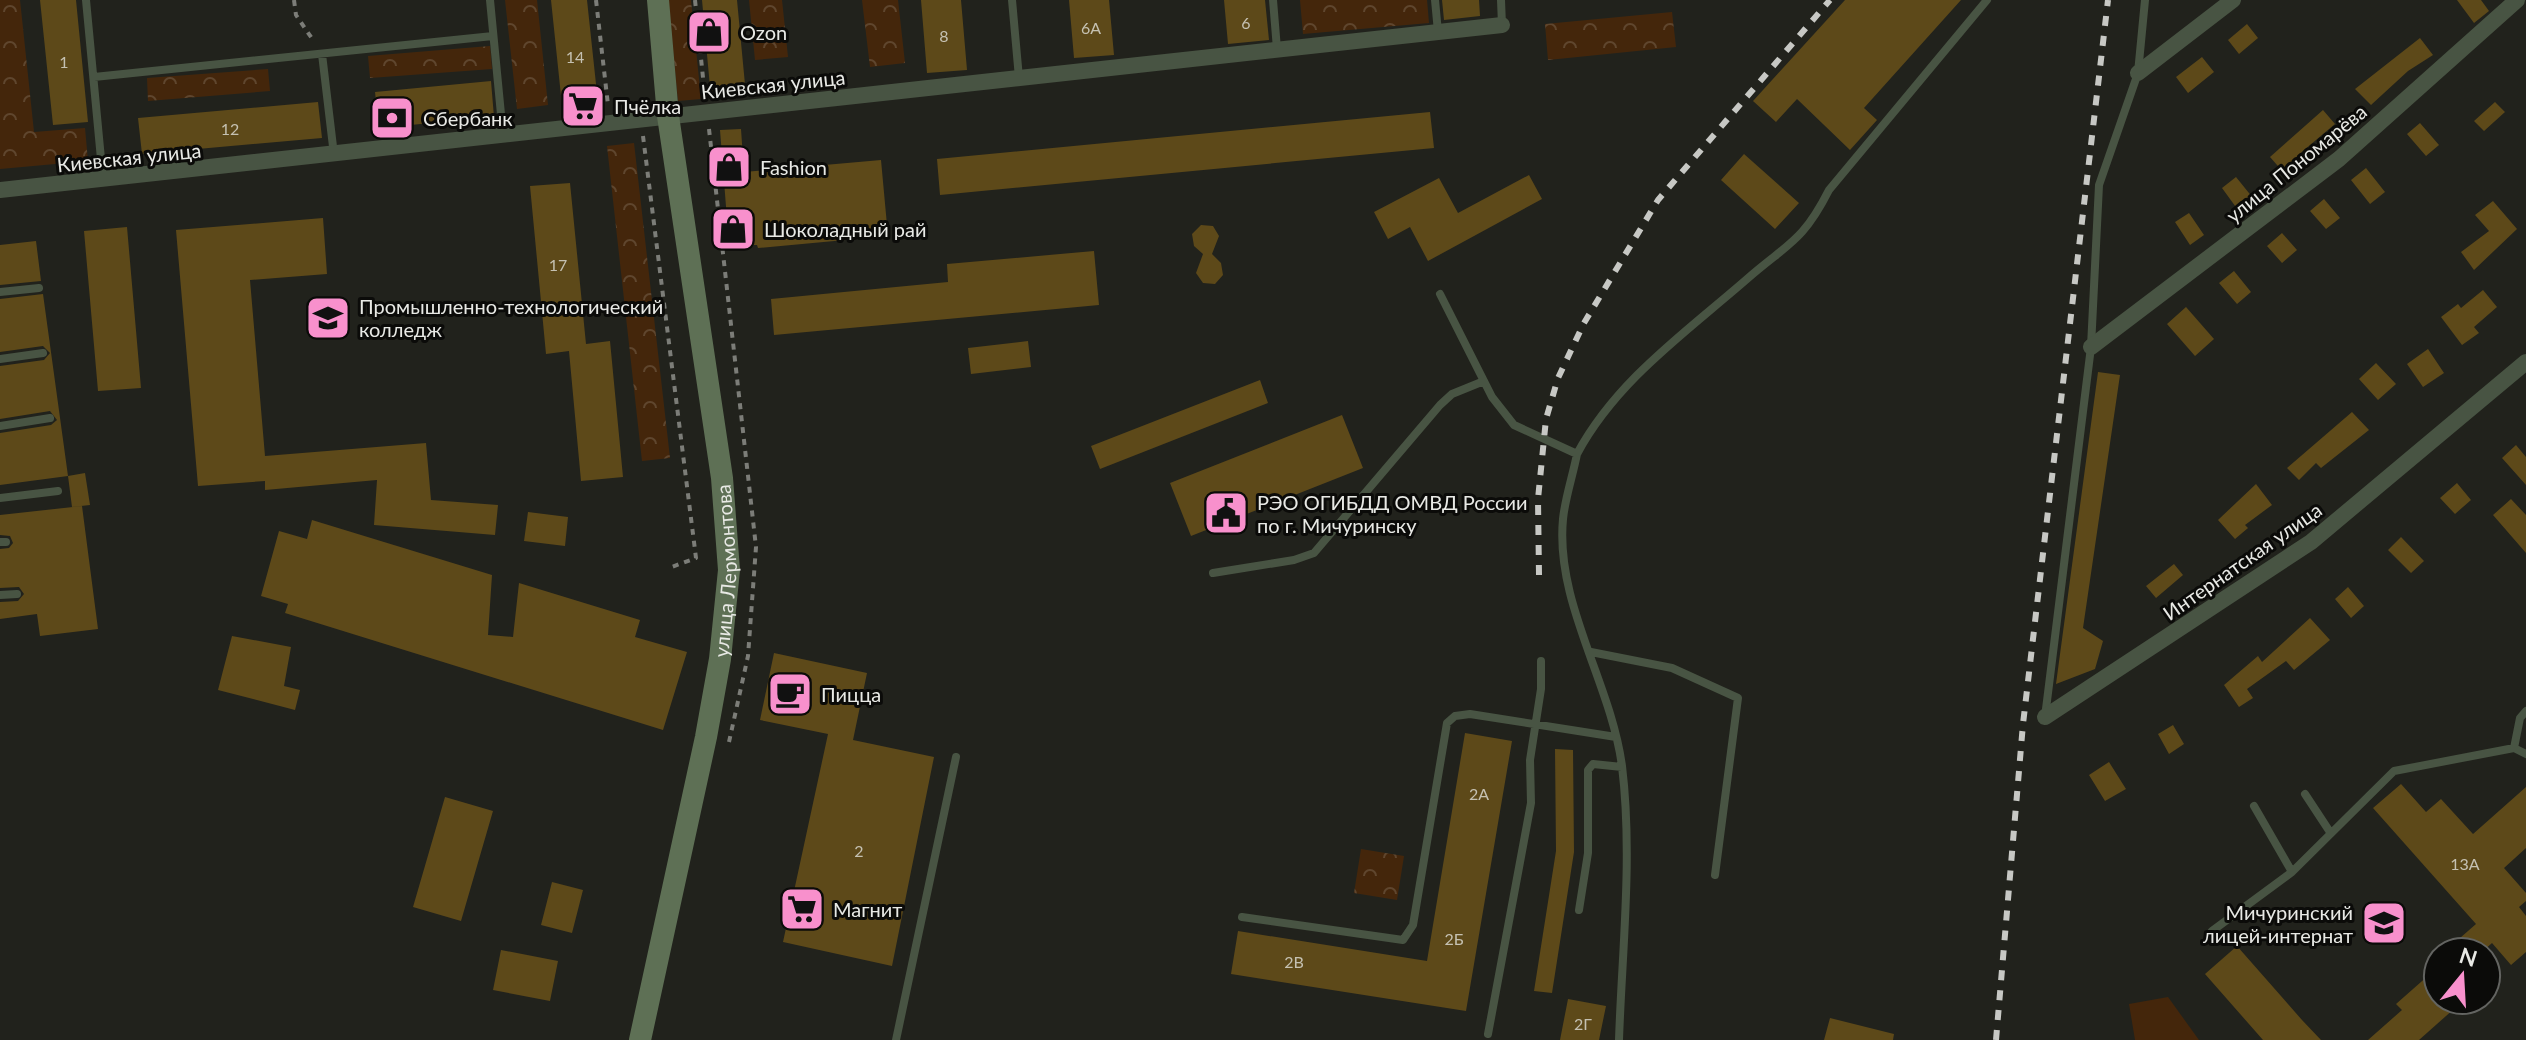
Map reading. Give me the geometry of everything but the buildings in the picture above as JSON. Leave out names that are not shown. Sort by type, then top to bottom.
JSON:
[{"type":"street","name":"улица Лермонтова","points":[[640,1040],[706,737],[720,659],[729,570],[722,478],[668,116],[658,0]]},
{"type":"street","points":[[2138,73],[2233,0]]},
{"type":"street","name":"улица Пономарёва","points":[[2091,347],[2339,159],[2517,0]]},
{"type":"street","name":"Киевская улица","points":[[0,190],[1502,25]]},
{"type":"street","name":"Интернатская улица","points":[[2045,717],[2311,542],[2526,362]]},
{"type":"lane","points":[[86,0],[103,180]]},
{"type":"lane","points":[[490,0],[503,135]]},
{"type":"lane","points":[[1012,0],[1019,78]]},
{"type":"lane","points":[[1273,0],[1277,50]]},
{"type":"lane","points":[[1435,0],[1438,32]]},
{"type":"lane","points":[[1501,0],[1502,25]]},
{"type":"lane","points":[[1619,1040],[1625,823],[1622,767],[1605,690],[1572,600],[1564,558],[1563,520],[1577,454],[1596,419],[1635,374],[1749,277],[1788,249],[1812,224],[1829,190],[1987,0]]},
{"type":"lane","points":[[2045,717],[2091,347],[2099,185],[2138,73],[2145,0]]},
{"type":"lane","points":[[94,77],[493,36]]},
{"type":"lane","points":[[322,54],[334,155]]},
{"type":"lane","points":[[0,292],[39,288]]},
{"type":"lane","points":[[1440,294],[1484,381],[1514,425],[1577,454]]},
{"type":"lane","points":[[0,359],[43,353]]},
{"type":"lane","points":[[1213,573],[1294,560],[1314,553],[1440,405],[1452,394],[1484,381]]},
{"type":"lane","points":[[0,426],[50,418]]},
{"type":"lane","points":[[0,498],[58,491]]},
{"type":"lane","points":[[0,595],[17,594]]},
{"type":"lane","points":[[1591,652],[1672,668],[1738,698],[1715,875]]},
{"type":"lane","points":[[1488,1034],[1531,803],[1530,760],[1541,661]]},
{"type":"lane","points":[[2514,748],[2520,718],[2526,711]]},
{"type":"lane","points":[[1242,917],[1403,940],[1413,925],[1447,723],[1455,716],[1470,714],[1616,737]]},
{"type":"lane","points":[[2212,931],[2292,872],[2394,771],[2514,748],[2526,754]]},
{"type":"lane","points":[[896,1040],[956,757]]},
{"type":"lane","points":[[1579,910],[1588,853],[1588,770],[1593,764],[1622,767]]},
{"type":"lane","points":[[2305,794],[2330,832]]},
{"type":"lane","points":[[2254,806],[2292,872]]},
{"type":"path","points":[[294,0],[296,15],[322,54]]},
{"type":"path","points":[[596,0],[611,123]]},
{"type":"path","points":[[695,0],[756,547],[748,656],[729,742]]},
{"type":"path","points":[[640,120],[653,194],[696,558],[669,568]]},
{"type":"green space","points":[[0,0],[20,0],[34,132],[85,128],[88,161],[0,169]]},
{"type":"green space","points":[[505,0],[537,0],[548,105],[517,109]]},
{"type":"green space","points":[[668,0],[691,0],[701,99],[678,101]]},
{"type":"green space","points":[[749,0],[782,0],[788,57],[755,60]]},
{"type":"green space","points":[[862,0],[898,0],[905,63],[870,67]]},
{"type":"green space","points":[[1300,0],[1427,0],[1429,23],[1303,34]]},
{"type":"green space","points":[[1672,12],[1676,47],[1548,60],[1545,24]]},
{"type":"green space","points":[[490,46],[492,69],[370,78],[368,56]]},
{"type":"green space","points":[[268,69],[270,91],[148,101],[147,78]]},
{"type":"green space","points":[[634,143],[670,458],[642,461],[607,146]]},
{"type":"green space","points":[[1361,849],[1404,856],[1397,900],[1354,893]]},
{"type":"green space","points":[[2168,997],[2199,1040],[2135,1040],[2129,1004]]},
{"type":"railway","points":[[1539,575],[1538,499],[1546,419],[1558,378],[1584,323],[1658,200],[1830,0]]},
{"type":"railway","points":[[1996,1040],[2023,724],[2108,0]]},
{"type":"place","name":"Ozon","points":[[709,32]]},
{"type":"place","name":"Пчёлка","points":[[583,106]]},
{"type":"place","name":"Сбербанк","points":[[392,118]]},
{"type":"place","name":"Fashion","points":[[729,167]]},
{"type":"place","name":"Шоколадный рай","points":[[733,229]]},
{"type":"place","name":"Промышленно-технологический колледж","points":[[328,318]]},
{"type":"place","name":"РЭО ОГИБДД ОМВД России по г. Мичуринску","points":[[1226,513]]},
{"type":"place","name":"Пицца","points":[[790,694]]},
{"type":"place","name":"Магнит","points":[[802,909]]},
{"type":"place","name":"Мичуринский лицей-интернат","points":[[2384,923]]}]
